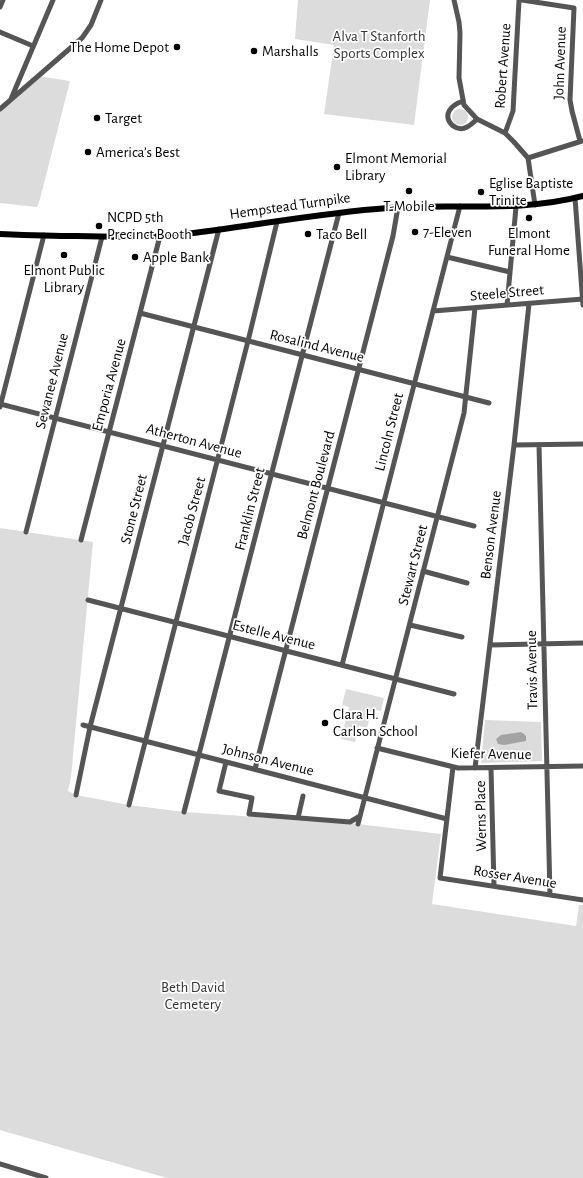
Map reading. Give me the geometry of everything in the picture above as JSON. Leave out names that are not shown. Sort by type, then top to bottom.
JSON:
[{"type":"main road","name":"Hempstead Turnpike","points":[[0,234],[102,237],[178,235],[339,213],[398,207],[516,207],[583,196]]},
{"type":"street","points":[[0,7],[3,0]]},
{"type":"street","points":[[11,100],[53,0]]},
{"type":"street","points":[[0,109],[82,38],[91,25],[101,0]]},
{"type":"street","points":[[454,0],[460,33],[459,78],[463,100],[468,111],[477,119],[504,133],[528,158],[535,204]]},
{"type":"street","name":"John Avenue","points":[[521,0],[574,8],[570,100],[581,141]]},
{"type":"street","name":"Robert Avenue","points":[[504,133],[513,111],[521,0]]},
{"type":"street","points":[[0,32],[33,46]]},
{"type":"street","points":[[463,100],[452,106],[448,111],[450,123],[457,128],[462,129],[471,125],[477,119]]},
{"type":"street","points":[[528,158],[581,141]]},
{"type":"street","points":[[575,198],[583,305]]},
{"type":"street","name":"Lincoln Street","points":[[342,665],[460,206]]},
{"type":"street","name":"Belmont Boulevard","points":[[255,769],[393,236],[398,207]]},
{"type":"street","points":[[507,305],[516,207]]},
{"type":"street","name":"Franklin Street","points":[[184,812],[339,213]]},
{"type":"street","name":"Jacob Street","points":[[129,805],[144,741],[248,341],[277,222]]},
{"type":"street","name":"Stone Street","points":[[76,795],[90,727],[219,229]]},
{"type":"street","points":[[0,405],[44,235]]},
{"type":"street","name":"Emporia Avenue","points":[[81,540],[160,236]]},
{"type":"street","name":"Sewanee Avenue","points":[[26,532],[102,237]]},
{"type":"street","points":[[447,257],[510,272]]},
{"type":"street","name":"Steele Street","points":[[433,311],[583,299]]},
{"type":"street","name":"Benson Avenue","points":[[475,768],[514,445],[529,304]]},
{"type":"street","name":"Stewart Street","points":[[358,824],[464,413],[475,308]]},
{"type":"street","name":"Rosalind Avenue","points":[[140,313],[488,403]]},
{"type":"street","name":"Atherton Avenue","points":[[0,405],[474,526]]},
{"type":"street","points":[[514,445],[583,444]]},
{"type":"street","name":"Travis Avenue","points":[[539,445],[550,895]]},
{"type":"street","points":[[424,571],[467,582]]},
{"type":"street","name":"Estelle Avenue","points":[[88,600],[454,694]]},
{"type":"street","points":[[410,625],[462,637]]},
{"type":"street","points":[[490,645],[583,643]]},
{"type":"street","name":"Johnson Avenue","points":[[83,725],[447,819]]},
{"type":"street","name":"Kiefer Avenue","points":[[377,748],[458,768],[583,766]]},
{"type":"street","points":[[226,762],[219,791],[252,798],[249,814],[350,822],[360,816]]},
{"type":"street","points":[[447,819],[453,767]]},
{"type":"street","name":"Werns Place","points":[[491,768],[494,886]]},
{"type":"street","points":[[298,818],[303,796]]},
{"type":"street","name":"Rosser Avenue","points":[[447,819],[440,878],[583,900]]},
{"type":"street","points":[[0,1164],[46,1178]]},
{"type":"green space","name":"Alva T Stanforth Sports Complex","points":[[298,0],[430,0],[414,125],[324,114],[334,45],[295,39]]},
{"type":"green space","points":[[38,76],[70,81],[40,199],[37,207],[0,203],[0,109]]},
{"type":"green space","points":[[457,109],[463,109],[468,114],[466,123],[463,125],[457,125],[452,120],[452,114]]},
{"type":"green space","name":"Beth David Cemetery","points":[[0,528],[93,542],[71,777],[68,791],[76,795],[129,805],[184,812],[358,824],[441,834],[432,904],[576,926],[579,905],[583,905],[583,1178],[167,1178],[0,1130]]},
{"type":"green space","points":[[346,689],[384,698],[381,711],[372,709],[367,728],[359,726],[355,742],[341,739],[349,707],[342,705]]},
{"type":"green space","points":[[485,720],[541,722],[542,761],[481,763]]},
{"type":"shaded area","points":[[521,732],[526,736],[526,741],[504,745],[498,744],[496,739],[501,735]]},
{"type":"place","name":"The Home Depot","points":[[177,47]]},
{"type":"place","name":"Marshalls","points":[[254,51]]},
{"type":"place","name":"Target","points":[[97,118]]},
{"type":"place","name":"America’s Best","points":[[88,152]]},
{"type":"place","name":"Elmont Memorial Library","points":[[337,167]]},
{"type":"place","name":"T-Mobile","points":[[409,191]]},
{"type":"place","name":"Eglise Baptiste Trinite","points":[[481,192]]},
{"type":"place","name":"Elmont Funeral Home","points":[[529,218]]},
{"type":"place","name":"NCPD 5th Precinct Booth","points":[[99,226]]},
{"type":"place","name":"7-Eleven","points":[[415,232]]},
{"type":"place","name":"Taco Bell","points":[[308,234]]},
{"type":"place","name":"Elmont Public Library","points":[[64,255]]},
{"type":"place","name":"Apple Bank","points":[[135,257]]},
{"type":"place","name":"Clara H. Carlson School","points":[[325,723]]}]
